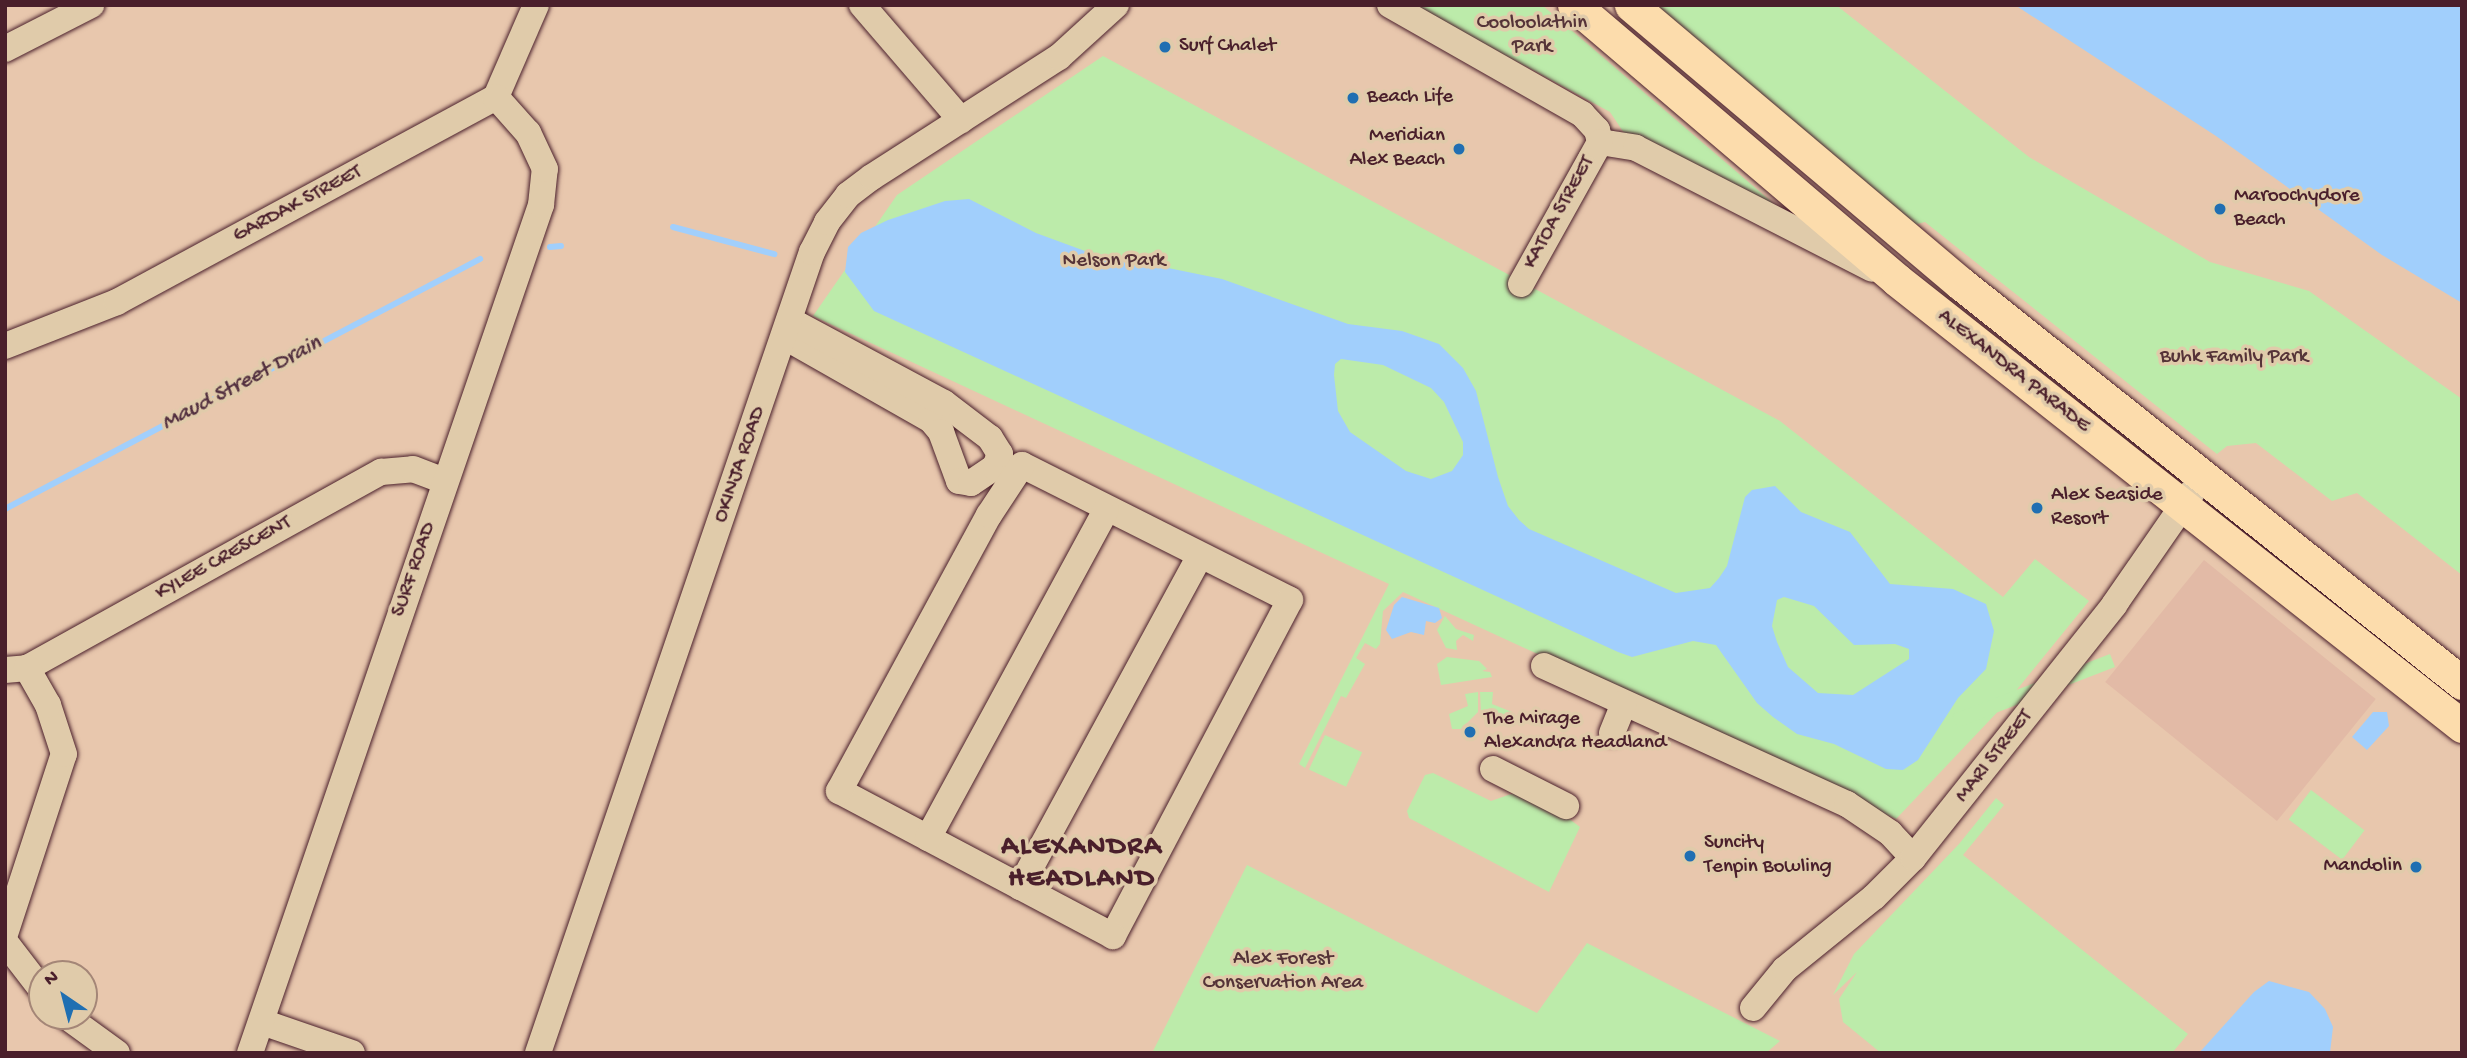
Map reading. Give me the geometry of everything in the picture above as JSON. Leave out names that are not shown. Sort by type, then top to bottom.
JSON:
[{"type":"main road","name":"ALEXANDRA PARADE","points":[[1574,5],[1897,280],[2462,726]]},
{"type":"main road","name":"ALEXANDRA PARADE","points":[[1631,5],[1959,283],[2462,683]]},
{"type":"street","points":[[5,49],[91,5]]},
{"type":"street","points":[[496,97],[536,5]]},
{"type":"street","points":[[862,5],[961,120]]},
{"type":"street","name":"OKINJA ROAD","points":[[538,1053],[788,329],[812,252],[848,195],[1059,57],[1116,5]]},
{"type":"street","points":[[1390,5],[1582,114],[1597,130],[1600,142],[1636,148],[1897,280]]},
{"type":"street","name":"GARDAK STREET","points":[[5,346],[117,302],[496,97]]},
{"type":"street","name":"SURF ROAD","points":[[250,1053],[541,205],[545,169],[528,133],[496,97]]},
{"type":"street","name":"KATOA STREET","points":[[1521,284],[1600,142]]},
{"type":"street","points":[[788,329],[931,420],[941,432],[959,481],[971,484],[1004,466]]},
{"type":"street","points":[[788,329],[944,403],[990,438],[1004,466],[1001,498],[839,791],[1112,936],[1290,600],[1106,510],[1004,466]]},
{"type":"street","name":"KYLEE CRESCENT","points":[[16,669],[381,472],[412,468],[445,481]]},
{"type":"street","name":"MARI STREET","points":[[1753,1008],[1785,969],[1874,897],[1913,858],[2114,605],[2204,476]]},
{"type":"street","points":[[928,838],[1106,510]]},
{"type":"street","points":[[1020,887],[1200,556]]},
{"type":"street","points":[[1544,666],[1847,804],[1890,833],[1913,858]]},
{"type":"street","points":[[5,934],[64,754],[48,705],[16,669]]},
{"type":"street","points":[[1612,733],[1624,703]]},
{"type":"street","points":[[1493,769],[1566,806]]},
{"type":"street","points":[[5,942],[28,972]]},
{"type":"street","points":[[262,1022],[352,1053]]},
{"type":"street","points":[[85,1030],[117,1053]]},
{"type":"shaded area","points":[[2204,560],[2376,699],[2277,821],[2105,682]]},
{"type":"green space","name":"Cooloolathin Park","points":[[1413,5],[1542,5],[1787,215],[1624,133],[1610,112]]},
{"type":"green space","name":"Buhk Family Park","points":[[1649,5],[1836,5],[2029,157],[2210,262],[2309,291],[2462,399],[2462,575],[2357,493],[2332,501],[2256,443],[2227,446],[2217,454],[1925,222],[1913,225]]},
{"type":"green space","name":"Nelson Park","points":[[1103,56],[1780,421],[2003,597],[2035,559],[2089,601],[2006,703],[1896,819],[1403,592],[1383,611],[1380,644],[1376,649],[1365,643],[1356,658],[1365,664],[1346,698],[1341,696],[1305,768],[1299,764],[1389,584],[813,316],[897,195]]},
{"type":"green space","points":[[1445,616],[1456,629],[1474,635],[1473,641],[1463,635],[1456,641],[1457,650],[1446,648],[1437,630]]},
{"type":"green space","points":[[2110,654],[2115,667],[1957,728],[1952,715]]},
{"type":"green space","points":[[1447,657],[1479,661],[1487,669],[1482,671],[1490,672],[1492,677],[1441,685],[1437,664]]},
{"type":"green space","points":[[1478,692],[1478,712],[1461,729],[1452,729],[1449,714],[1468,706],[1465,694]]},
{"type":"green space","points":[[1480,692],[1493,692],[1492,704],[1512,712],[1504,726],[1481,713]]},
{"type":"green space","points":[[1325,735],[1362,752],[1346,787],[1309,769]]},
{"type":"green space","points":[[1433,773],[1491,801],[1514,793],[1560,812],[1580,827],[1549,892],[1409,818],[1407,811],[1425,775]]},
{"type":"green space","points":[[2311,790],[2365,830],[2342,860],[2289,820]]},
{"type":"green space","points":[[1996,798],[2004,805],[1963,855],[2188,1034],[2172,1053],[1881,1053],[1843,1022],[1839,999],[1857,972],[1833,995],[1854,954],[1959,844]]},
{"type":"green space","name":"Alex Forest Conservation Area","points":[[1247,865],[1537,1013],[1587,943],[1780,1041],[1766,1053],[1152,1053]]},
{"type":"water","points":[[2015,5],[2462,5],[2462,303],[2382,255],[2216,136]]},
{"type":"water","points":[[969,199],[1036,233],[1085,251],[1222,279],[1348,324],[1402,331],[1439,344],[1463,368],[1476,391],[1498,477],[1508,506],[1519,520],[1529,529],[1676,593],[1710,588],[1727,566],[1745,497],[1752,490],[1775,486],[1801,512],[1850,532],[1890,584],[1953,589],[1986,604],[1994,631],[1986,669],[1958,698],[1918,760],[1903,770],[1886,769],[1834,744],[1797,734],[1757,703],[1716,645],[1693,641],[1632,657],[1618,652],[874,311],[845,272],[848,247],[861,233],[888,220],[945,201]],"holes":[[[1341,359],[1383,365],[1431,388],[1444,402],[1463,442],[1463,455],[1452,471],[1431,479],[1406,471],[1350,432],[1338,411],[1334,375],[1335,364]],[[1784,597],[1814,606],[1854,645],[1895,644],[1909,649],[1909,659],[1853,695],[1818,693],[1788,667],[1777,642],[1772,626],[1777,600]]]},
{"type":"water","points":[[1402,597],[1439,608],[1442,618],[1435,623],[1426,621],[1424,635],[1411,632],[1392,639],[1386,630],[1394,605]]},
{"type":"water","points":[[2373,712],[2387,712],[2389,726],[2367,750],[2352,737]]},
{"type":"water","points":[[2269,981],[2309,992],[2325,1009],[2333,1027],[2330,1053],[2199,1053],[2254,992]]},
{"type":"waterway","name":"Maud Street Drain","points":[[673,227],[774,254]]},
{"type":"waterway","points":[[550,247],[561,246]]},
{"type":"waterway","name":"Maud Street Drain","points":[[5,509],[480,259]]},
{"type":"place","name":"Surf Chalet","points":[[1165,47]]},
{"type":"place","name":"Beach Life","points":[[1353,98]]},
{"type":"place","name":"Meridian Alex Beach","points":[[1459,149]]},
{"type":"place","name":"Maroochydore Beach","points":[[2220,209]]},
{"type":"place","name":"Alex Seaside Resort","points":[[2037,508]]},
{"type":"place","name":"The Mirage Alexandra Headland","points":[[1470,732]]},
{"type":"place","name":"Suncity Tenpin Bowling","points":[[1690,856]]},
{"type":"place","name":"Mandolin","points":[[2416,867]]},
{"type":"district","name":"ALEXANDRA HEADLAND","points":[[1082,864]]}]
